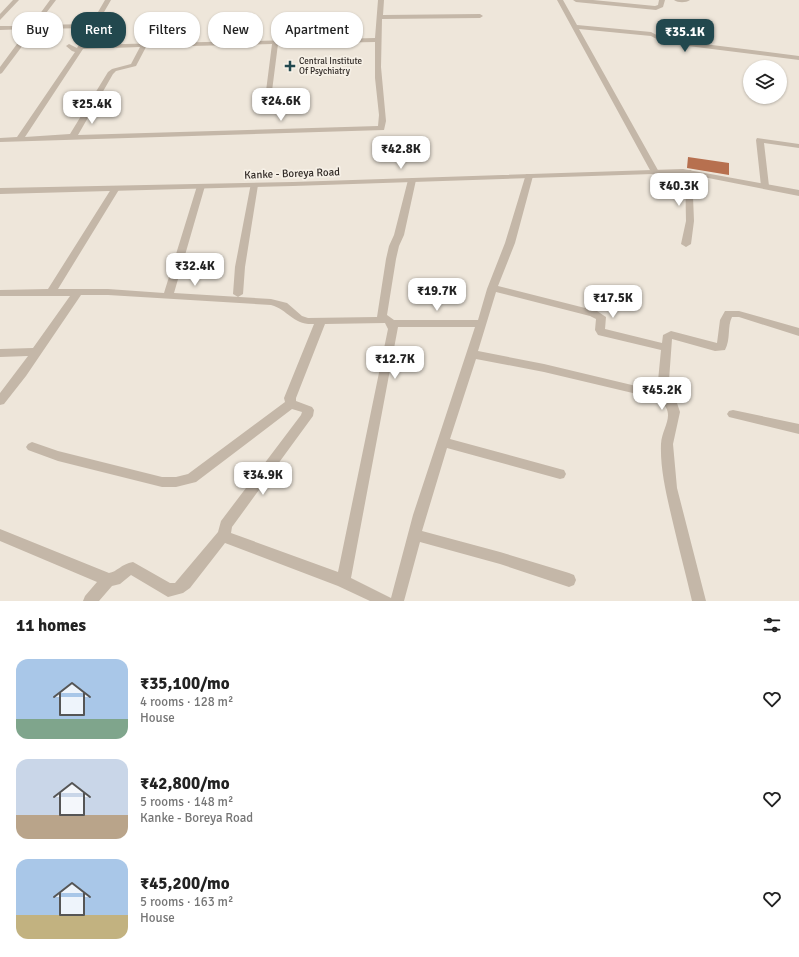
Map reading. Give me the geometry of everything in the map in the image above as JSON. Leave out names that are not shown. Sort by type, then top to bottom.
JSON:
[{"type":"street","points":[[0,18],[16,0]]},
{"type":"street","points":[[44,12],[53,0]]},
{"type":"street","points":[[101,12],[108,0]]},
{"type":"street","points":[[0,140],[379,129],[383,126],[376,66],[381,0]]},
{"type":"street","points":[[560,0],[655,172]]},
{"type":"street","points":[[576,0],[656,8],[661,7],[662,0]]},
{"type":"street","points":[[677,0],[687,0]]},
{"type":"street","points":[[380,17],[480,16]]},
{"type":"street","points":[[575,27],[651,34],[655,35],[662,41],[799,58]]},
{"type":"street","points":[[0,28],[12,28]]},
{"type":"street","points":[[363,40],[378,40]]},
{"type":"street","points":[[200,44],[271,42]]},
{"type":"street","points":[[0,72],[17,48]]},
{"type":"street","points":[[72,48],[74,50],[80,48]]},
{"type":"street","points":[[20,139],[80,48]]},
{"type":"street","points":[[70,137],[76,134],[110,73],[114,70],[134,65],[142,48]]},
{"type":"street","points":[[269,91],[274,48]]},
{"type":"street","points":[[765,186],[760,140],[799,146]]},
{"type":"street","points":[[686,244],[690,221],[688,172]]},
{"type":"street","name":"Kanke - Boreya Road","points":[[0,191],[688,172],[799,193]]},
{"type":"street","points":[[397,601],[443,442],[488,309],[493,288],[510,243],[529,176]]},
{"type":"street","points":[[343,581],[393,329],[382,314],[390,259],[399,235],[412,180]]},
{"type":"street","points":[[238,294],[240,267],[254,185]]},
{"type":"street","points":[[168,296],[201,186]]},
{"type":"street","points":[[51,292],[116,188]]},
{"type":"street","points":[[493,288],[594,312],[601,317],[600,330],[602,332],[667,348]]},
{"type":"street","points":[[0,402],[78,292]]},
{"type":"street","points":[[0,293],[108,292],[278,303],[287,308],[298,318],[308,321],[482,323]]},
{"type":"street","points":[[662,396],[667,338],[671,336],[715,347],[721,347],[724,341],[725,319],[729,314],[739,314],[799,332]]},
{"type":"street","points":[[291,404],[291,394],[321,321]]},
{"type":"street","points":[[0,352],[36,352]]},
{"type":"street","points":[[472,354],[662,396],[668,399],[674,409],[672,427],[667,439],[671,488],[699,601]]},
{"type":"street","points":[[32,447],[58,456],[162,482],[176,482],[192,478],[291,404]]},
{"type":"street","points":[[0,536],[75,565],[108,580],[115,579],[127,569],[133,568],[168,590],[178,590],[185,584],[224,534],[226,525],[307,416],[308,410],[291,404]]},
{"type":"street","points":[[733,414],[799,429]]},
{"type":"street","points":[[443,442],[560,474]]},
{"type":"street","points":[[224,534],[226,537],[343,581],[385,601]]},
{"type":"street","points":[[415,535],[500,558],[569,580]]},
{"type":"street","points":[[90,601],[108,580]]},
{"type":"building","points":[[688,157],[729,163],[729,175],[687,168]]},
{"type":"place","name":"Central Institute Of Psychiatry","points":[[290,66]]}]
